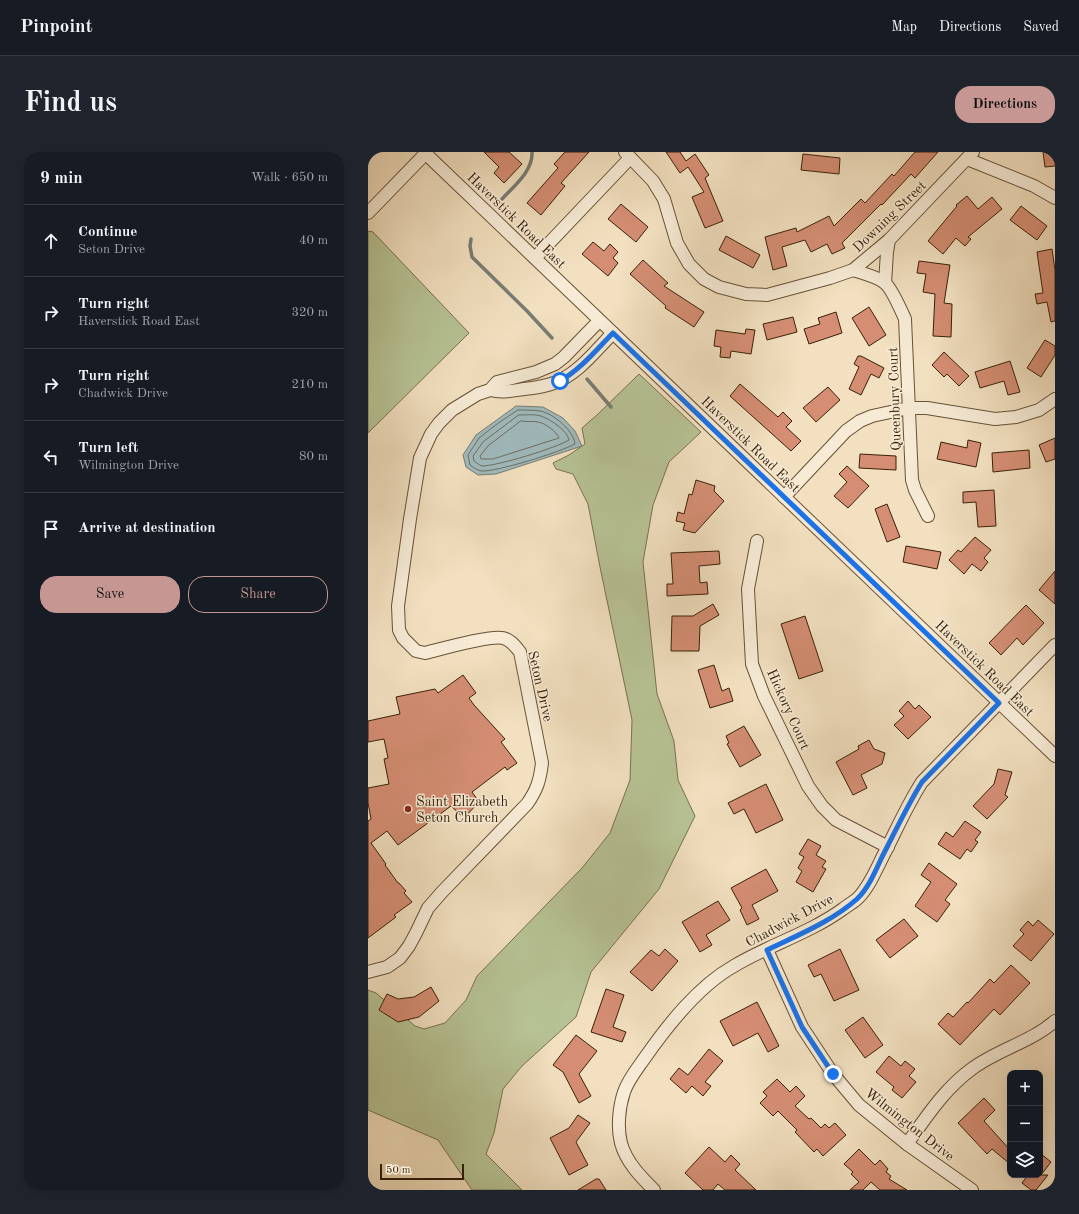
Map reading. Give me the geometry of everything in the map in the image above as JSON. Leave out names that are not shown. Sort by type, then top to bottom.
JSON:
[{"type":"street","points":[[368,213],[427,153]]},
{"type":"street","name":"Haverstick Road East","points":[[427,153],[599,320],[1055,756]]},
{"type":"street","points":[[535,258],[627,155]]},
{"type":"street","name":"Downing Street","points":[[627,155],[653,181],[664,199],[677,243],[689,264],[704,278],[719,287],[746,294],[767,294],[830,278],[853,270],[889,240],[970,155]]},
{"type":"street","points":[[970,155],[1034,186],[1055,198]]},
{"type":"street","points":[[853,270],[867,274],[885,283],[889,240]]},
{"type":"street","name":"Queenbury Court","points":[[885,283],[898,303],[905,319],[912,480],[915,490],[928,516]]},
{"type":"street","name":"Seton Drive","points":[[368,972],[387,968],[400,958],[409,946],[428,908],[527,804],[535,792],[540,779],[542,763],[520,652],[512,642],[503,638],[490,638],[425,653],[416,651],[410,646],[403,638],[399,630],[398,606],[420,458],[431,434],[452,410],[472,397],[490,390],[497,382],[536,372],[555,364],[564,357],[599,320]]},
{"type":"street","name":"Seton Drive","points":[[490,390],[499,393],[544,386],[560,381],[571,375],[613,333]]},
{"type":"street","points":[[784,496],[846,432],[860,421],[880,413],[909,408],[927,408],[995,419],[1016,417],[1039,410],[1055,399]]},
{"type":"street","name":"Hickory Court","points":[[757,542],[751,565],[748,589],[752,664],[764,696],[808,786],[822,806],[836,820],[888,847]]},
{"type":"street","name":"Chadwick Drive","points":[[654,1190],[638,1174],[626,1155],[621,1143],[619,1128],[624,1092],[631,1078],[658,1038],[686,1005],[705,987],[733,966],[809,930],[832,917],[858,898],[873,875],[913,796],[922,782],[1055,645]]},
{"type":"street","name":"Wilmington Drive","points":[[767,950],[802,1027],[833,1074],[859,1105],[907,1144],[972,1190]]},
{"type":"street","points":[[907,1144],[938,1102],[952,1086],[973,1067],[995,1054],[1032,1037],[1055,1021]]},
{"type":"green space","points":[[368,231],[373,232],[469,333],[368,433]]},
{"type":"green space","points":[[639,374],[701,432],[669,462],[653,505],[643,562],[657,694],[674,741],[678,780],[695,816],[659,889],[591,972],[576,1017],[522,1066],[503,1089],[494,1133],[486,1154],[522,1190],[472,1190],[438,1140],[368,1110],[368,990],[376,993],[415,1026],[424,1029],[445,1023],[466,1000],[477,976],[582,868],[610,833],[630,780],[632,720],[588,504],[573,474],[556,469],[553,463],[569,455],[585,444],[582,428]]},
{"type":"water","points":[[516,406],[543,407],[563,418],[575,431],[582,446],[496,474],[478,475],[466,467],[463,455],[476,435]]},
{"type":"building","points":[[484,152],[509,152],[522,164],[504,183],[494,173],[499,167]]},
{"type":"building","points":[[565,152],[589,152],[561,183],[565,186],[541,215],[527,203],[558,168],[554,164]]},
{"type":"building","points":[[666,152],[680,152],[686,161],[695,154],[709,175],[705,178],[723,221],[705,228],[692,197],[704,192],[688,167],[680,173]]},
{"type":"building","points":[[915,152],[938,152],[915,178],[911,174],[882,205],[881,204],[842,243],[845,248],[832,254],[827,244],[811,252],[805,240],[782,247],[787,266],[773,270],[765,237],[796,228],[797,232],[829,216],[834,226],[861,199],[865,203],[892,174],[894,176]]},
{"type":"building","points":[[1043,152],[1055,152],[1055,166],[1045,167]]},
{"type":"building","points":[[803,154],[840,158],[839,174],[801,170]]},
{"type":"building","points":[[967,196],[978,209],[992,197],[1002,209],[968,237],[971,239],[965,246],[956,238],[943,254],[928,241],[957,206],[956,205]]},
{"type":"building","points":[[621,204],[648,227],[636,242],[608,219]]},
{"type":"building","points":[[1021,206],[1047,226],[1037,240],[1010,220]]},
{"type":"building","points":[[726,236],[760,255],[753,268],[719,250]]},
{"type":"building","points":[[593,242],[604,251],[610,244],[618,252],[613,258],[618,263],[608,276],[582,254]]},
{"type":"building","points":[[1052,249],[1055,270],[1055,321],[1051,322],[1047,302],[1037,304],[1035,294],[1043,293],[1037,252]]},
{"type":"building","points":[[643,260],[668,283],[664,286],[704,312],[694,327],[665,308],[666,306],[630,274]]},
{"type":"building","points":[[919,261],[950,265],[944,303],[952,304],[951,337],[933,336],[935,294],[923,292],[926,274],[917,273]]},
{"type":"building","points":[[869,307],[886,335],[869,346],[852,318]]},
{"type":"building","points":[[836,312],[842,333],[809,344],[804,329],[820,324],[818,318]]},
{"type":"building","points":[[793,317],[797,332],[767,340],[763,324]]},
{"type":"building","points":[[746,329],[755,330],[751,354],[731,351],[730,358],[720,357],[721,347],[714,346],[716,330],[745,334]]},
{"type":"building","points":[[1045,340],[1055,346],[1055,355],[1041,377],[1027,368]]},
{"type":"building","points":[[944,352],[969,376],[959,386],[947,374],[944,377],[932,365]]},
{"type":"building","points":[[858,356],[861,356],[884,368],[879,378],[871,374],[861,395],[849,389],[859,367],[854,364]]},
{"type":"building","points":[[1010,361],[1020,392],[1008,395],[1004,381],[980,388],[975,372]]},
{"type":"building","points":[[740,384],[778,417],[783,412],[792,421],[786,427],[801,441],[791,451],[730,396]]},
{"type":"building","points":[[828,387],[840,400],[816,422],[803,408]]},
{"type":"building","points":[[1055,438],[1055,459],[1046,462],[1039,445]]},
{"type":"building","points":[[968,440],[981,443],[976,467],[937,459],[941,442],[967,448]]},
{"type":"building","points":[[1029,450],[1030,468],[993,472],[992,453]]},
{"type":"building","points":[[860,454],[896,456],[896,470],[859,468]]},
{"type":"building","points":[[847,466],[869,486],[848,508],[834,496],[847,482],[839,474]]},
{"type":"building","points":[[696,480],[715,486],[714,491],[724,501],[695,533],[683,530],[685,523],[676,521],[678,512],[684,514],[689,494],[692,495]]},
{"type":"building","points":[[994,490],[996,526],[978,527],[976,502],[963,503],[963,492]]},
{"type":"building","points":[[887,504],[900,537],[887,542],[875,509]]},
{"type":"building","points":[[975,537],[991,550],[984,558],[988,562],[981,571],[972,564],[964,574],[949,560],[958,550],[961,552]]},
{"type":"building","points":[[906,546],[941,552],[937,569],[903,562]]},
{"type":"building","points":[[719,551],[720,564],[699,566],[700,583],[707,582],[708,594],[667,596],[667,584],[673,584],[671,553]]},
{"type":"building","points":[[1055,571],[1055,604],[1039,590]]},
{"type":"building","points":[[713,604],[719,615],[700,626],[699,651],[671,651],[672,616],[693,616]]},
{"type":"building","points":[[1026,605],[1044,623],[1023,645],[1017,638],[1001,655],[989,643]]},
{"type":"building","points":[[805,616],[823,671],[799,679],[781,624]]},
{"type":"building","points":[[714,665],[722,691],[729,688],[733,701],[710,708],[698,670]]},
{"type":"building","name":"Saint Elizabeth Seton Church","points":[[463,675],[476,693],[469,698],[505,739],[501,742],[517,763],[507,770],[505,767],[472,792],[479,802],[464,818],[451,806],[398,845],[387,831],[371,843],[398,883],[406,891],[404,893],[412,902],[394,915],[396,917],[368,938],[368,821],[371,819],[368,803],[368,788],[389,784],[384,759],[388,758],[384,739],[368,742],[368,721],[400,714],[396,697],[435,689],[438,693]]},
{"type":"building","points":[[908,701],[915,709],[919,705],[931,717],[908,739],[894,725],[904,716],[899,711]]},
{"type":"building","points":[[744,726],[761,755],[740,767],[727,744],[729,743],[726,736]]},
{"type":"building","points":[[869,740],[874,749],[885,753],[882,764],[861,775],[867,788],[853,795],[836,762],[859,749],[858,746]]},
{"type":"building","points":[[998,769],[1012,772],[1005,795],[1008,797],[987,819],[973,806],[994,784]]},
{"type":"building","points":[[766,784],[783,820],[756,833],[744,809],[734,814],[728,803]]},
{"type":"building","points":[[965,821],[981,832],[975,840],[978,842],[971,852],[967,849],[960,859],[938,844],[946,832],[953,837]]},
{"type":"building","points":[[808,839],[821,846],[816,855],[826,861],[822,867],[826,869],[813,892],[796,882],[802,871],[798,868],[804,857],[799,854]]},
{"type":"building","points":[[929,863],[957,884],[945,900],[950,904],[937,922],[915,906],[931,882],[921,875]]},
{"type":"building","points":[[766,869],[778,891],[752,905],[759,919],[747,925],[740,910],[742,908],[731,888]]},
{"type":"building","points":[[718,901],[730,920],[706,935],[712,945],[700,952],[682,922]]},
{"type":"building","points":[[904,919],[918,936],[890,958],[876,940]]},
{"type":"building","points":[[1038,920],[1054,934],[1031,961],[1013,946],[1024,934],[1020,930],[1028,921],[1033,926]]},
{"type":"building","points":[[665,949],[678,961],[652,991],[630,972],[651,950],[659,956]]},
{"type":"building","points":[[840,949],[859,990],[834,1001],[821,974],[814,977],[808,965]]},
{"type":"building","points":[[1011,965],[1030,983],[1000,1015],[994,1009],[960,1045],[938,1024],[948,1013],[953,1017],[990,979],[994,983]]},
{"type":"building","points":[[431,987],[439,1001],[419,1017],[398,1022],[379,1010],[387,994],[398,999],[414,997]]},
{"type":"building","points":[[606,989],[624,995],[613,1027],[626,1032],[622,1042],[591,1032]]},
{"type":"building","points":[[757,1002],[779,1046],[768,1052],[758,1033],[733,1046],[720,1021]]},
{"type":"building","points":[[863,1017],[883,1045],[865,1058],[845,1030]]},
{"type":"building","points":[[576,1035],[597,1051],[579,1074],[591,1096],[579,1103],[563,1072],[553,1065]]},
{"type":"building","points":[[709,1049],[723,1061],[705,1082],[711,1086],[703,1096],[692,1086],[686,1093],[670,1079],[679,1068],[688,1075]]},
{"type":"building","points":[[889,1056],[901,1066],[905,1061],[915,1069],[909,1076],[916,1082],[902,1098],[892,1090],[894,1087],[876,1072]]},
{"type":"building","points":[[777,1079],[790,1092],[796,1086],[805,1096],[795,1106],[809,1119],[811,1118],[821,1128],[825,1124],[829,1128],[835,1123],[846,1135],[823,1156],[817,1149],[814,1152],[795,1132],[797,1130],[778,1111],[773,1116],[760,1103],[767,1096],[763,1092]]},
{"type":"building","points":[[984,1098],[995,1110],[984,1121],[1007,1147],[1007,1162],[992,1149],[987,1154],[958,1123]]},
{"type":"building","points":[[578,1115],[590,1123],[576,1142],[588,1165],[569,1175],[550,1138],[569,1128]]},
{"type":"building","points":[[709,1147],[725,1162],[731,1155],[740,1164],[735,1170],[756,1190],[725,1190],[718,1184],[713,1190],[703,1190],[685,1173]]},
{"type":"building","points":[[859,1149],[875,1165],[880,1160],[888,1169],[886,1172],[891,1176],[889,1179],[907,1190],[880,1190],[871,1182],[863,1190],[850,1190],[859,1182],[851,1174],[853,1172],[844,1164]]},
{"type":"building","points":[[1043,1155],[1051,1162],[1043,1172]]},
{"type":"building","points":[[1043,1175],[1048,1175],[1036,1190],[1031,1190],[1022,1183],[1026,1178],[1043,1178]]},
{"type":"building","points":[[596,1179],[599,1179],[606,1190],[578,1190]]},
{"type":"waterway","points":[[502,199],[526,172],[532,152]]},
{"type":"waterway","points":[[471,239],[470,246],[472,257],[552,338]]},
{"type":"waterway","points":[[587,379],[611,407]]},
{"type":"place","name":"Saint Elizabeth Seton Church","points":[[408,809]]},
{"type":"route","points":[[560,381],[571,375],[613,333],[999,703],[922,782],[913,796],[873,875],[858,898],[832,917],[767,950],[802,1027],[833,1074]]}]
